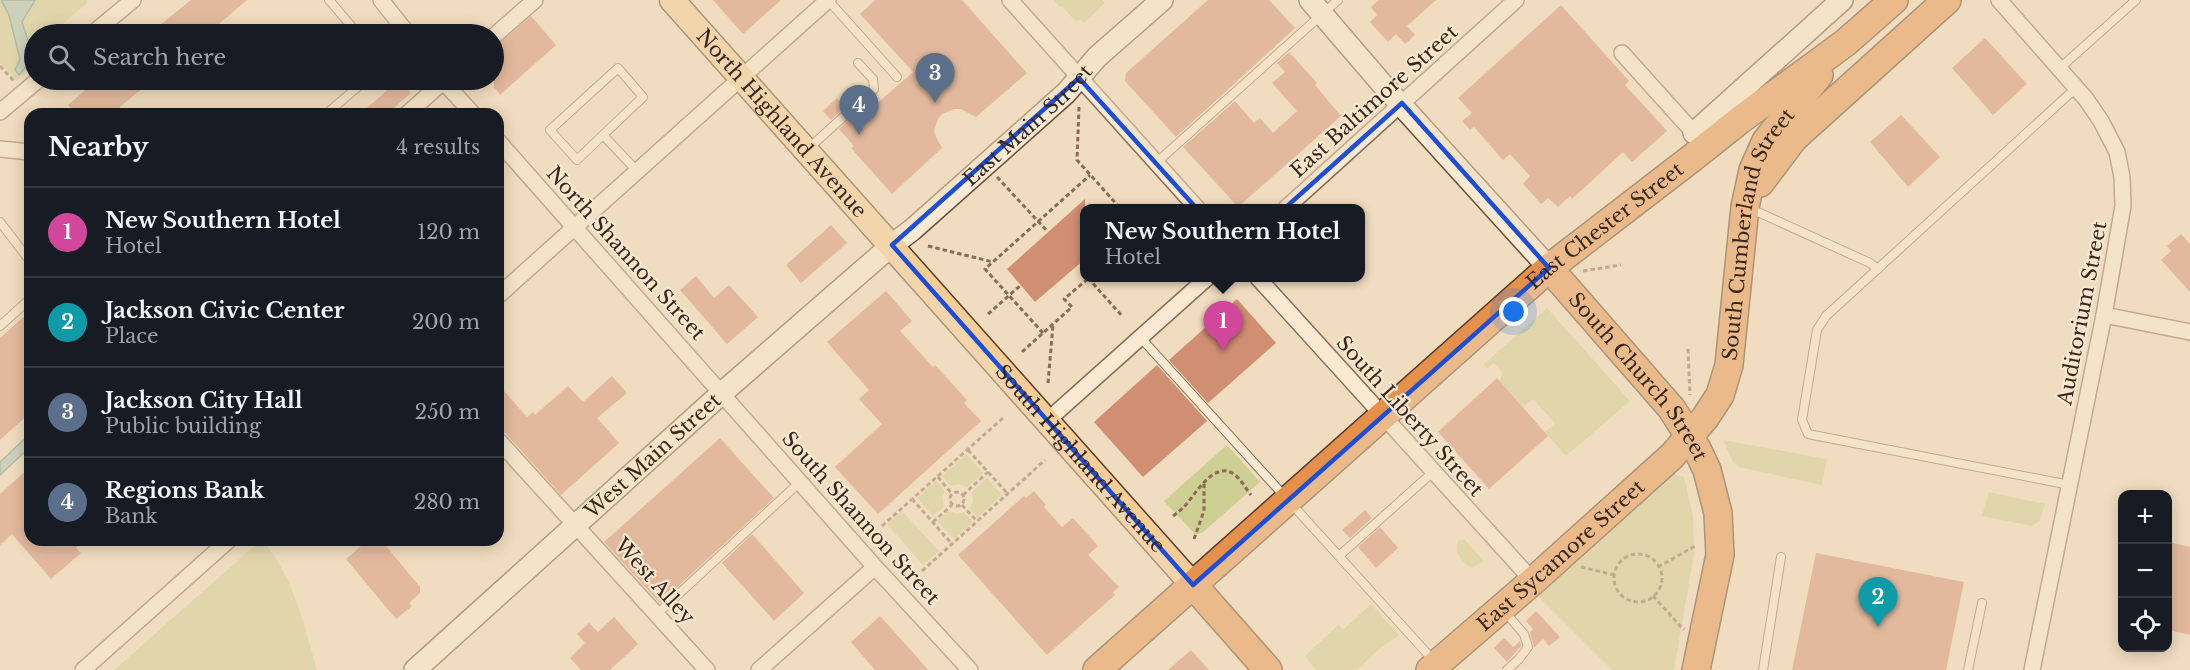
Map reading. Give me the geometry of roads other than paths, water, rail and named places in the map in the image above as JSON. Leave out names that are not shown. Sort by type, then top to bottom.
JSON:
[{"type":"highway","points":[[1745,207],[1794,138],[1947,0]]},
{"type":"highway","name":"East Chester Street","points":[[1098,670],[1549,268],[1740,120],[1845,43],[1891,3]]},
{"type":"highway","name":"South Cumberland Street","points":[[1690,436],[1720,395],[1730,365],[1745,207],[1753,170],[1766,141],[1845,43]]},
{"type":"highway","points":[[1589,236],[1694,133]]},
{"type":"highway","name":"South Church Street","points":[[1549,268],[1672,409],[1690,436],[1707,470],[1718,513],[1720,555],[1696,670]]},
{"type":"highway","name":"East Sycamore Street","points":[[1433,667],[1533,581],[1672,456],[1690,436]]},
{"type":"highway","name":"South Highland Avenue","points":[[1193,585],[1268,670]]},
{"type":"main road","name":"North Highland Avenue","points":[[672,0],[892,245]]},
{"type":"main road","name":"East Main Street","points":[[892,245],[912,230],[1066,93],[1097,57],[1161,0]]},
{"type":"main road","points":[[1694,133],[1842,0]]},
{"type":"main road","name":"South Church Street","points":[[1324,5],[1383,85],[1549,268]]},
{"type":"main road","name":"West Main Street","points":[[415,670],[722,393],[892,245]]},
{"type":"main road","name":"South Highland Avenue","points":[[892,245],[1193,585]]},
{"type":"street","points":[[104,24],[133,0]]},
{"type":"street","points":[[381,0],[395,24]]},
{"type":"street","points":[[504,27],[535,0]]},
{"type":"street","points":[[504,291],[828,0]]},
{"type":"street","points":[[1010,0],[1193,204]]},
{"type":"street","name":"East Baltimore Street","points":[[1290,204],[1516,0]]},
{"type":"street","name":"Auditorium Street","points":[[1999,0],[2077,87],[2101,121],[2117,152],[2122,177],[2123,206],[2104,315],[2032,670]]},
{"type":"street","points":[[1622,53],[1694,133]]},
{"type":"street","points":[[0,112],[26,90]]},
{"type":"street","points":[[413,108],[432,90]]},
{"type":"street","points":[[452,90],[468,108]]},
{"type":"street","name":"North Shannon Street","points":[[504,148],[722,393]]},
{"type":"street","points":[[0,149],[24,151]]},
{"type":"street","points":[[1048,420],[1202,282]]},
{"type":"street","name":"South Liberty Street","points":[[1262,282],[1533,581]]},
{"type":"street","points":[[2104,315],[2190,332]]},
{"type":"street","name":"South Shannon Street","points":[[722,393],[875,567],[970,670]]},
{"type":"street","name":"West Alley","points":[[504,447],[707,670]]},
{"type":"street","points":[[84,670],[222,546]]},
{"type":"street","points":[[759,670],[875,567]]},
{"type":"lane","points":[[329,0],[349,24]]},
{"type":"lane","points":[[828,0],[897,77]]},
{"type":"lane","points":[[2060,68],[2136,0]]},
{"type":"lane","points":[[1156,163],[1324,5]]},
{"type":"lane","points":[[806,150],[874,89],[873,79],[858,63]]},
{"type":"lane","points":[[618,68],[643,97],[603,135],[577,160],[550,130],[618,68]]},
{"type":"lane","points":[[2070,485],[1809,434],[1802,420],[1817,330],[1826,316],[2077,87]]},
{"type":"lane","points":[[333,108],[354,90]]},
{"type":"lane","points":[[603,135],[637,171]]},
{"type":"lane","points":[[1745,207],[1870,263],[1878,269]]},
{"type":"lane","points":[[0,222],[24,253]]},
{"type":"lane","points":[[0,326],[24,304]]},
{"type":"lane","points":[[1140,337],[1339,556],[1433,667]]},
{"type":"lane","points":[[1339,556],[1432,472]]},
{"type":"lane","points":[[657,614],[800,482]]},
{"type":"lane","points":[[1763,670],[1781,557]]},
{"type":"lane","points":[[1968,670],[1982,603]]},
{"type":"lane","points":[[1502,608],[1524,633],[1528,647],[1507,670]]},
{"type":"place","name":"Jackson City Hall","points":[[935,103]]},
{"type":"place","name":"Regions Bank","points":[[859,135]]},
{"type":"place","name":"New Southern Hotel","points":[[1223,351]]},
{"type":"place","name":"Jackson Civic Center","points":[[1878,627]]}]
